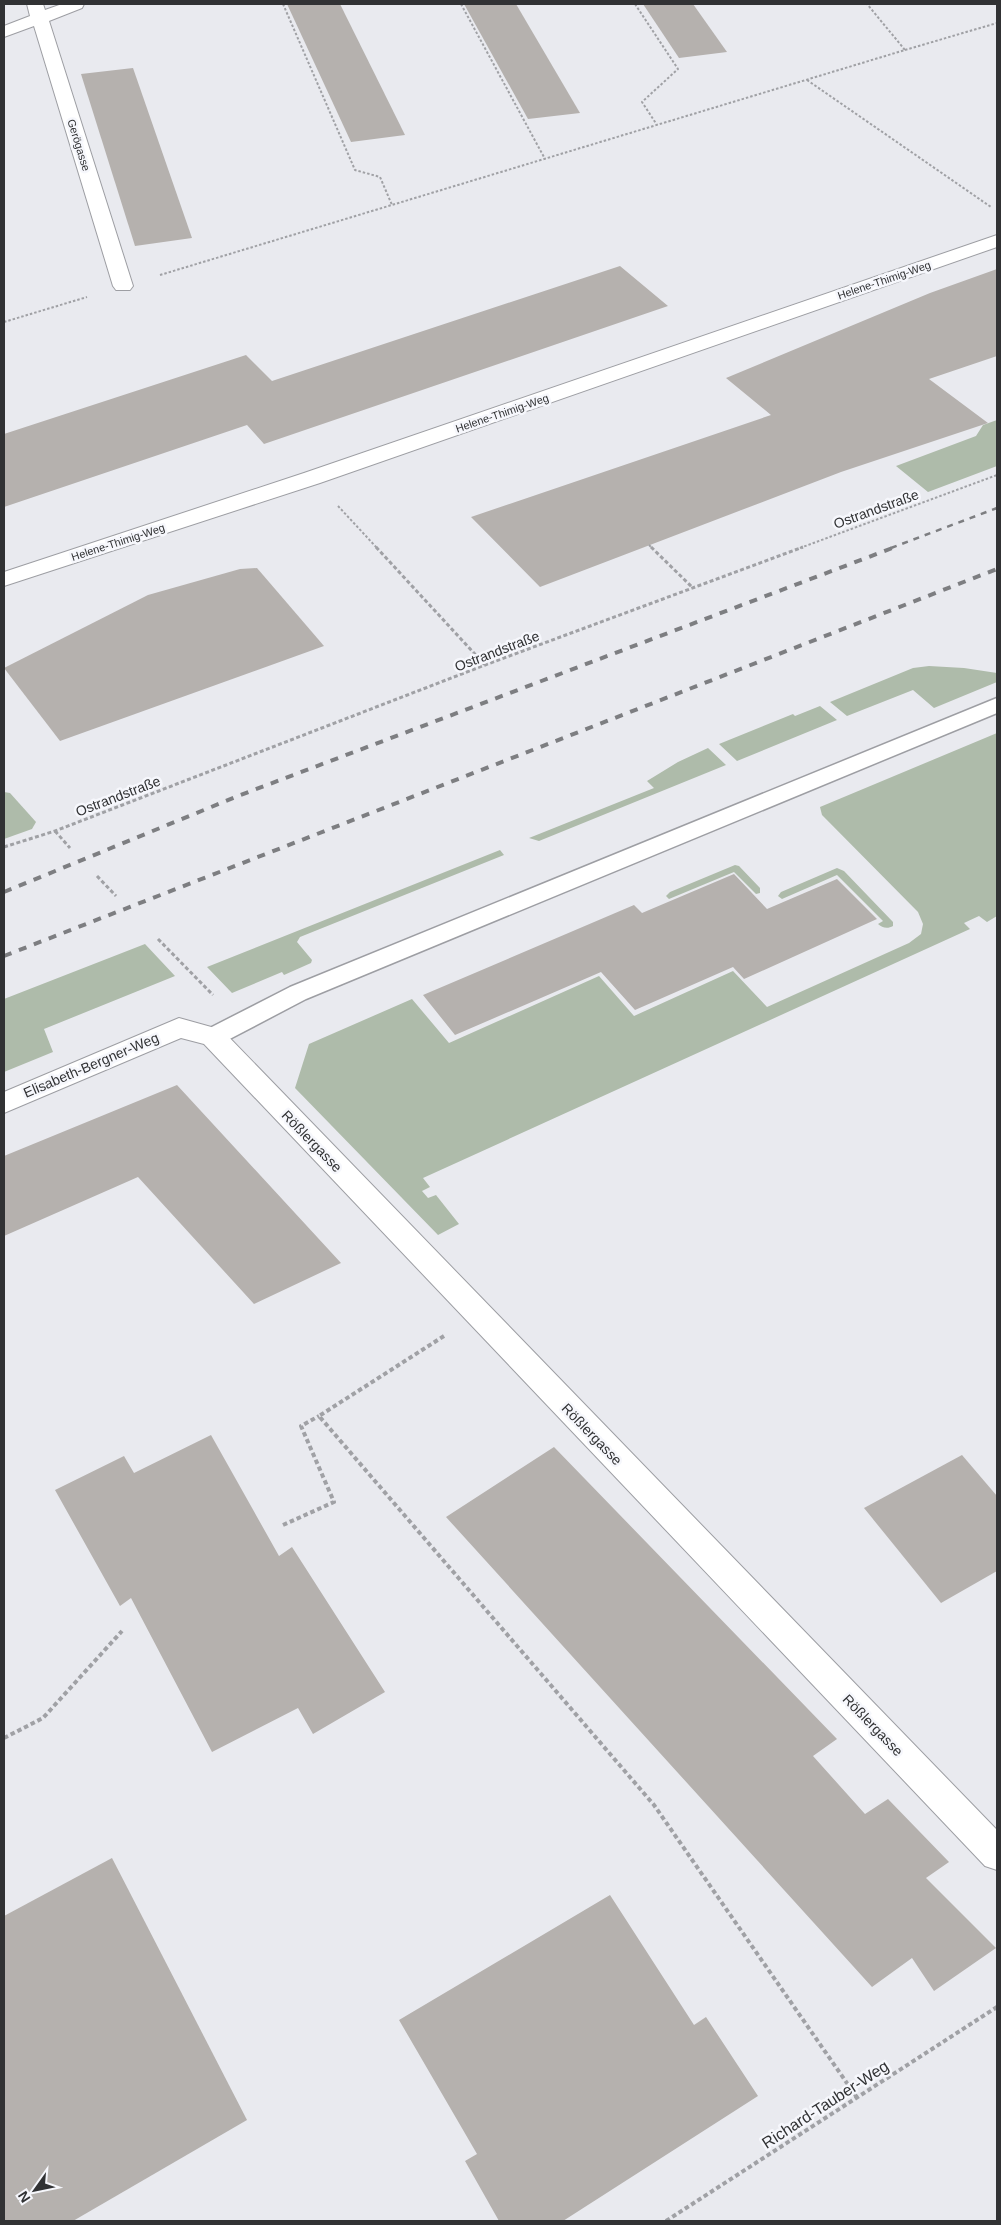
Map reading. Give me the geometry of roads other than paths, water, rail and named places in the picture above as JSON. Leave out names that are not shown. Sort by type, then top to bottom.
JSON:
[{"type":"street","points":[[4,32],[37,12],[76,4]]},
{"type":"street","name":"Gerögasse","points":[[37,12],[123,286]]},
{"type":"street","name":"Helene-Thimig-Weg","points":[[4,579],[312,478],[997,241]]},
{"type":"street","name":"Elisabeth-Bergner-Weg","points":[[4,1103],[179,1028],[213,1037]]},
{"type":"street","name":"Rößlergasse","points":[[213,1037],[997,1854]]},
{"type":"lane","points":[[213,1037],[298,993],[997,705]]},
{"type":"railway","points":[[891,548],[997,508]]},
{"type":"railway","points":[[4,892],[238,796],[895,547]]},
{"type":"railway","points":[[4,956],[997,569]]}]
